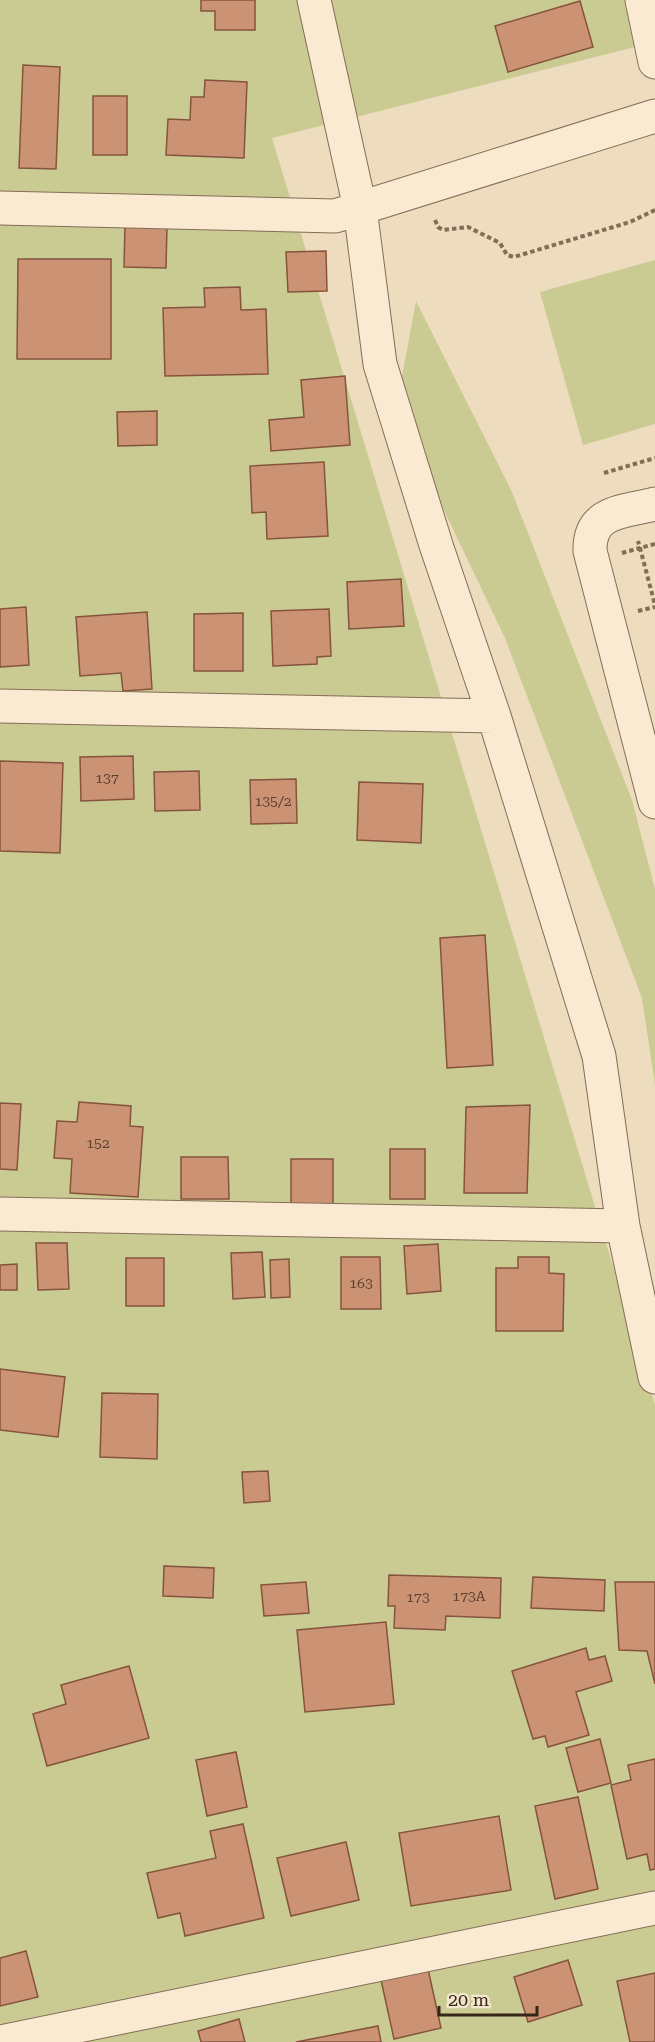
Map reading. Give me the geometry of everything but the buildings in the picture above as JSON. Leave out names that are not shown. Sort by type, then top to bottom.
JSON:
[{"type":"street","points":[[314,0],[360,208],[380,364],[436,545],[495,716],[598,1056],[623,1226],[655,1377]]},
{"type":"street","points":[[642,0],[655,62]]},
{"type":"street","points":[[0,208],[334,216],[655,116]]},
{"type":"street","points":[[655,504],[606,516],[593,528],[590,538],[590,551],[655,802]]},
{"type":"street","points":[[0,706],[495,716]]},
{"type":"street","points":[[0,1214],[623,1226]]},
{"type":"street","points":[[0,2042],[655,1908]]},
{"type":"path","points":[[430,218],[435,220],[438,227],[443,230],[464,226],[471,228],[500,243],[507,255],[514,257],[630,222],[655,210]]},
{"type":"path","points":[[604,473],[655,458]]},
{"type":"path","points":[[655,544],[640,548],[655,605]]},
{"type":"green space","points":[[0,0],[655,0],[655,42],[272,138],[655,1405],[655,2042],[0,2042]]},
{"type":"green space","points":[[655,260],[655,424],[583,445],[540,292]]},
{"type":"green space","points":[[416,301],[512,492],[632,800],[655,889],[655,1085],[642,998],[505,638],[441,504],[399,393]]}]
